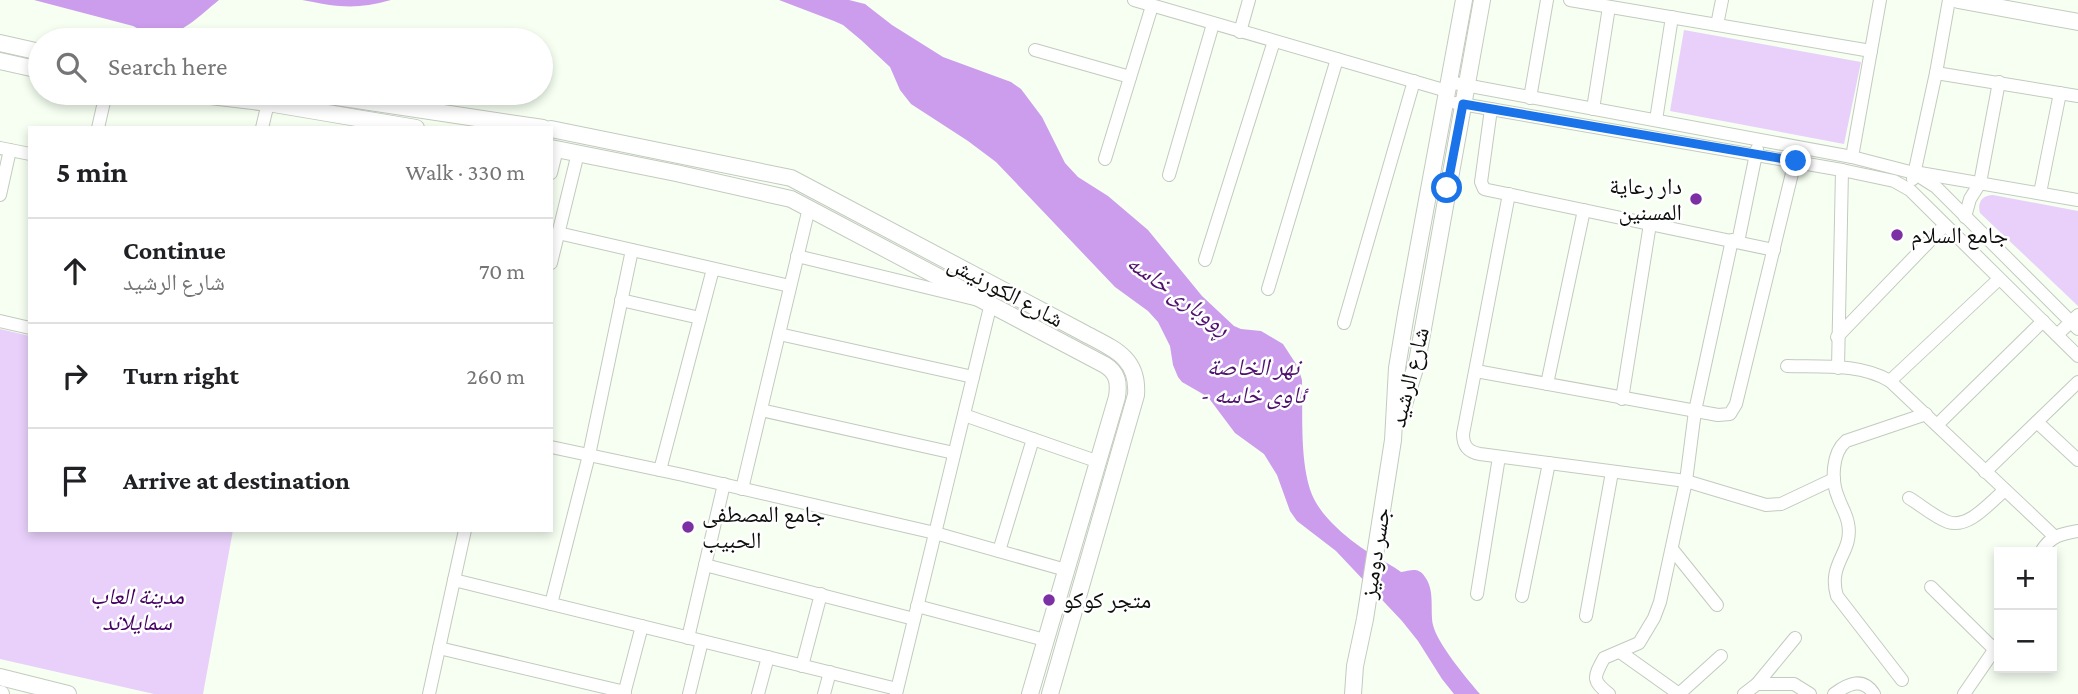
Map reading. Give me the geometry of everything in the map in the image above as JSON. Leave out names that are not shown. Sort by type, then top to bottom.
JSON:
[{"type":"main road","name":"شارع الرشيد","points":[[1393,440],[1397,368],[1464,0]]},
{"type":"main road","name":"شارع الرشيد","points":[[1393,440],[1417,362],[1482,0]]},
{"type":"main road","points":[[1958,0],[2035,7],[2078,22]]},
{"type":"main road","points":[[0,43],[28,49]]},
{"type":"main road","points":[[0,61],[28,67]]},
{"type":"main road","points":[[275,105],[333,122],[388,126]]},
{"type":"main road","points":[[393,105],[530,126]]},
{"type":"main road","points":[[426,126],[428,110]]},
{"type":"main road","name":"شارع الكورنيش","points":[[553,129],[791,178],[1082,332],[1117,352],[1131,364],[1137,382],[1136,395],[1051,694]]},
{"type":"main road","name":"شارع الكورنيش","points":[[554,148],[791,199],[991,303],[1114,372],[1118,381],[1117,397],[1030,694]]},
{"type":"main road","points":[[729,185],[733,166]]},
{"type":"main road","name":"جسر دوميز","points":[[1356,666],[1393,440]]},
{"type":"main road","points":[[1344,694],[1356,666]]},
{"type":"main road","points":[[1353,694],[1356,666]]},
{"type":"main road","points":[[0,677],[68,694]]},
{"type":"street","points":[[1134,0],[1447,91],[1463,104],[1796,161],[1894,181],[1910,190],[2078,356]]},
{"type":"street","points":[[1240,32],[1249,0]]},
{"type":"street","points":[[1539,117],[1536,99],[1547,0]]},
{"type":"street","points":[[1570,0],[1871,51]]},
{"type":"street","points":[[1717,25],[1722,0]]},
{"type":"street","points":[[1852,157],[1880,0]]},
{"type":"street","points":[[1910,190],[1950,0]]},
{"type":"street","points":[[1105,159],[1152,6]]},
{"type":"street","points":[[1593,108],[1609,7]]},
{"type":"street","points":[[1656,120],[1672,18]]},
{"type":"street","points":[[1170,175],[1213,24]]},
{"type":"street","points":[[1205,260],[1275,41]]},
{"type":"street","points":[[1035,50],[1130,77]]},
{"type":"street","points":[[1268,289],[1337,59]]},
{"type":"street","points":[[1936,73],[2078,96]]},
{"type":"street","points":[[1344,323],[1414,81]]},
{"type":"street","points":[[1965,217],[1970,199],[1980,183],[1999,82]]},
{"type":"street","points":[[1447,91],[1466,86],[1852,157],[1914,173],[2078,200]]},
{"type":"street","points":[[2040,193],[2060,93]]},
{"type":"street","points":[[98,126],[103,105]]},
{"type":"street","points":[[262,126],[268,105]]},
{"type":"street","points":[[1491,109],[1481,182],[1488,190],[1774,250]]},
{"type":"street","points":[[1609,694],[1599,686],[1596,676],[1604,658],[1639,643],[1660,602],[1686,481],[1695,411],[1758,139]]},
{"type":"street","points":[[0,195],[5,149],[28,155]]},
{"type":"street","points":[[553,254],[578,153]]},
{"type":"street","points":[[1476,372],[1724,416],[1734,410],[1796,161]]},
{"type":"street","points":[[1838,368],[1842,170]]},
{"type":"street","points":[[1914,173],[1936,187],[2076,322],[2057,335]]},
{"type":"street","points":[[1509,194],[1463,442],[1467,448],[1473,453],[1499,457],[1686,481],[1766,505],[1781,504],[1834,480]]},
{"type":"street","points":[[742,489],[809,208]]},
{"type":"street","points":[[1547,384],[1584,210]]},
{"type":"street","points":[[1622,399],[1650,224]]},
{"type":"street","points":[[1838,337],[1945,225]]},
{"type":"street","points":[[558,233],[790,286]]},
{"type":"street","points":[[551,604],[589,455],[632,250]]},
{"type":"street","points":[[454,580],[768,657],[896,692],[991,303],[797,256]]},
{"type":"street","points":[[660,470],[713,268]]},
{"type":"street","points":[[1890,381],[1999,279]]},
{"type":"street","points":[[621,300],[700,318]]},
{"type":"street","points":[[0,321],[28,328]]},
{"type":"street","points":[[1937,425],[2043,321]]},
{"type":"street","points":[[779,334],[973,377]]},
{"type":"street","points":[[1787,366],[1876,373],[1890,381],[2054,536]]},
{"type":"street","points":[[1985,472],[2078,382]]},
{"type":"street","points":[[761,410],[954,453]]},
{"type":"street","points":[[1902,680],[1837,596],[1834,572],[1849,537],[1848,523],[1837,496],[1834,480],[1837,453],[1846,441],[1926,414]]},
{"type":"street","points":[[964,415],[1099,462]]},
{"type":"street","points":[[2037,422],[2078,460]]},
{"type":"street","points":[[999,551],[1033,439]]},
{"type":"street","points":[[553,447],[935,533],[1066,570]]},
{"type":"street","points":[[1476,594],[1499,457]]},
{"type":"street","points":[[1522,596],[1549,463]]},
{"type":"street","points":[[1587,616],[1612,472]]},
{"type":"street","points":[[688,638],[724,484]]},
{"type":"street","points":[[1909,498],[1947,522],[1958,523],[1968,520],[2005,490]]},
{"type":"street","points":[[2044,547],[2054,536],[2078,531]]},
{"type":"street","points":[[429,694],[466,532]]},
{"type":"street","points":[[1672,549],[1717,605]]},
{"type":"street","points":[[705,565],[821,594],[1045,640]]},
{"type":"street","points":[[1931,587],[1994,643]]},
{"type":"street","points":[[803,666],[821,594]]},
{"type":"street","points":[[439,648],[624,693],[642,626]]},
{"type":"street","points":[[1744,694],[1757,684],[1795,638]]},
{"type":"street","points":[[689,694],[702,641]]},
{"type":"street","points":[[1964,694],[1994,650]]},
{"type":"street","points":[[1620,652],[1679,694],[1721,656]]},
{"type":"street","points":[[758,694],[768,657]]},
{"type":"street","points":[[824,694],[830,673]]},
{"type":"street","points":[[1834,694],[1862,683],[1874,694]]},
{"type":"street","points":[[1757,684],[1794,684],[1810,694]]},
{"type":"green space","points":[[1684,30],[1861,62],[1844,144],[1670,111]]},
{"type":"green space","points":[[1993,195],[2078,211],[2078,306],[1980,213],[1981,200]]},
{"type":"green space","name":"مدينة العاب سمايلاند","points":[[0,329],[28,336],[28,532],[233,532],[203,694],[154,694],[0,659]]},
{"type":"water","points":[[34,0],[219,0],[183,28],[133,26]]},
{"type":"water","points":[[302,0],[391,0],[347,6]]},
{"type":"water","name":"نهر الخاصة - ئاوی خاسە","points":[[779,0],[849,0],[865,4],[892,25],[943,57],[1011,82],[1021,89],[1042,117],[1065,163],[1078,177],[1108,196],[1148,230],[1202,296],[1234,326],[1261,331],[1283,344],[1298,367],[1302,380],[1304,457],[1314,499],[1332,523],[1360,547],[1401,572],[1420,571],[1430,588],[1432,619],[1436,633],[1453,661],[1480,694],[1454,694],[1402,621],[1336,551],[1297,521],[1290,511],[1277,475],[1264,454],[1235,433],[1208,397],[1178,377],[1170,346],[1158,322],[1148,311],[1115,287],[996,162],[911,104],[900,90],[890,67],[861,40],[843,25]]},
{"type":"place","name":"دار رعاية المسنين","points":[[1696,199]]},
{"type":"place","name":"جامع السلام","points":[[1897,235]]},
{"type":"place","name":"جامع المصطفى الحبيب","points":[[688,527]]},
{"type":"place","name":"متجر كوكو","points":[[1049,600]]},
{"type":"route","points":[[1447,188],[1463,104],[1796,161]]},
{"type":"water label","name":"ڕووباری خاسە","points":[[1179,295]]}]
